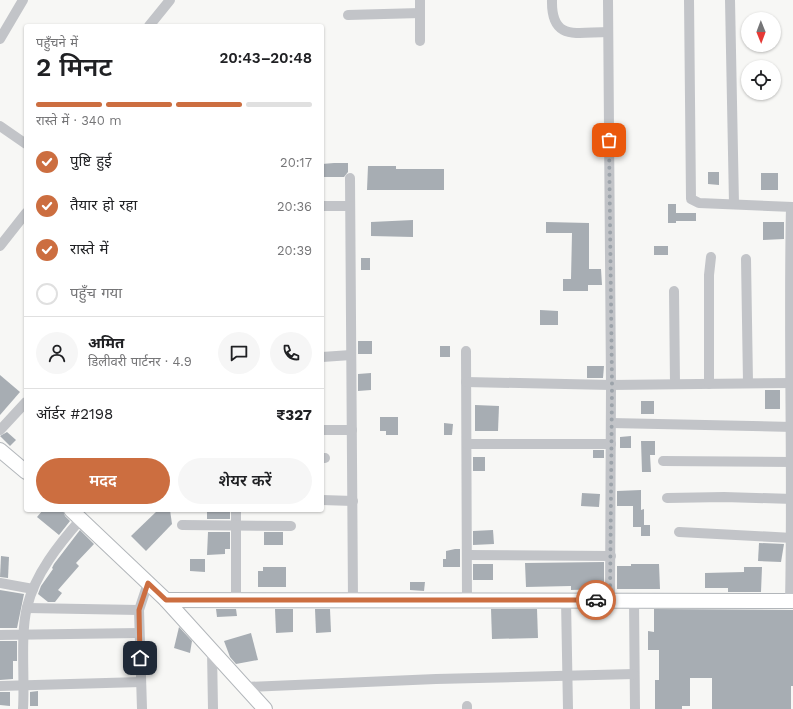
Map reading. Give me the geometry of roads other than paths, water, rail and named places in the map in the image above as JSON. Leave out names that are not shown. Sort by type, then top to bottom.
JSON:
[{"type":"street","points":[[0,39],[23,0]]},
{"type":"street","points":[[151,24],[170,0]]},
{"type":"street","points":[[420,0],[420,41]]},
{"type":"street","points":[[552,0],[554,21],[562,30],[569,32],[608,32]]},
{"type":"street","points":[[608,0],[612,385],[610,600]]},
{"type":"street","points":[[166,600],[792,601],[792,207],[699,203],[691,199],[689,0]]},
{"type":"street","points":[[730,0],[734,204]]},
{"type":"street","points":[[348,15],[420,13]]},
{"type":"street","points":[[0,126],[24,143]]},
{"type":"street","points":[[350,178],[353,601]]},
{"type":"street","points":[[324,206],[350,206]]},
{"type":"street","points":[[0,246],[24,216]]},
{"type":"street","points":[[709,384],[709,275],[711,257]]},
{"type":"street","points":[[746,259],[748,383]]},
{"type":"street","points":[[674,291],[675,384]]},
{"type":"street","points":[[466,351],[467,601]]},
{"type":"street","points":[[324,357],[351,356]]},
{"type":"street","points":[[466,382],[612,385],[792,382]]},
{"type":"street","points":[[0,430],[24,404]]},
{"type":"street","points":[[611,423],[793,427]]},
{"type":"street","points":[[324,430],[352,430]]},
{"type":"street","points":[[467,444],[611,444]]},
{"type":"street","points":[[0,450],[24,470]]},
{"type":"street","points":[[663,461],[793,462]]},
{"type":"street","points":[[667,498],[724,496],[793,499]]},
{"type":"street","points":[[324,500],[353,501]]},
{"type":"street","points":[[236,512],[236,600]]},
{"type":"street","points":[[23,709],[24,636],[27,608],[33,589],[76,514],[166,600],[265,709]]},
{"type":"street","points":[[182,525],[292,526]]},
{"type":"street","points":[[680,532],[793,538]]},
{"type":"street","points":[[467,555],[611,556]]},
{"type":"street","points":[[0,582],[33,589]]},
{"type":"street","points":[[142,709],[139,610],[148,583]]},
{"type":"street","points":[[566,600],[568,709]]},
{"type":"street","points":[[634,601],[635,709]]},
{"type":"street","points":[[27,608],[139,610]]},
{"type":"street","points":[[0,635],[140,634]]},
{"type":"street","points":[[212,650],[213,709]]},
{"type":"street","points":[[246,687],[436,679],[567,677],[634,674]]},
{"type":"street","points":[[0,686],[141,682]]}]
